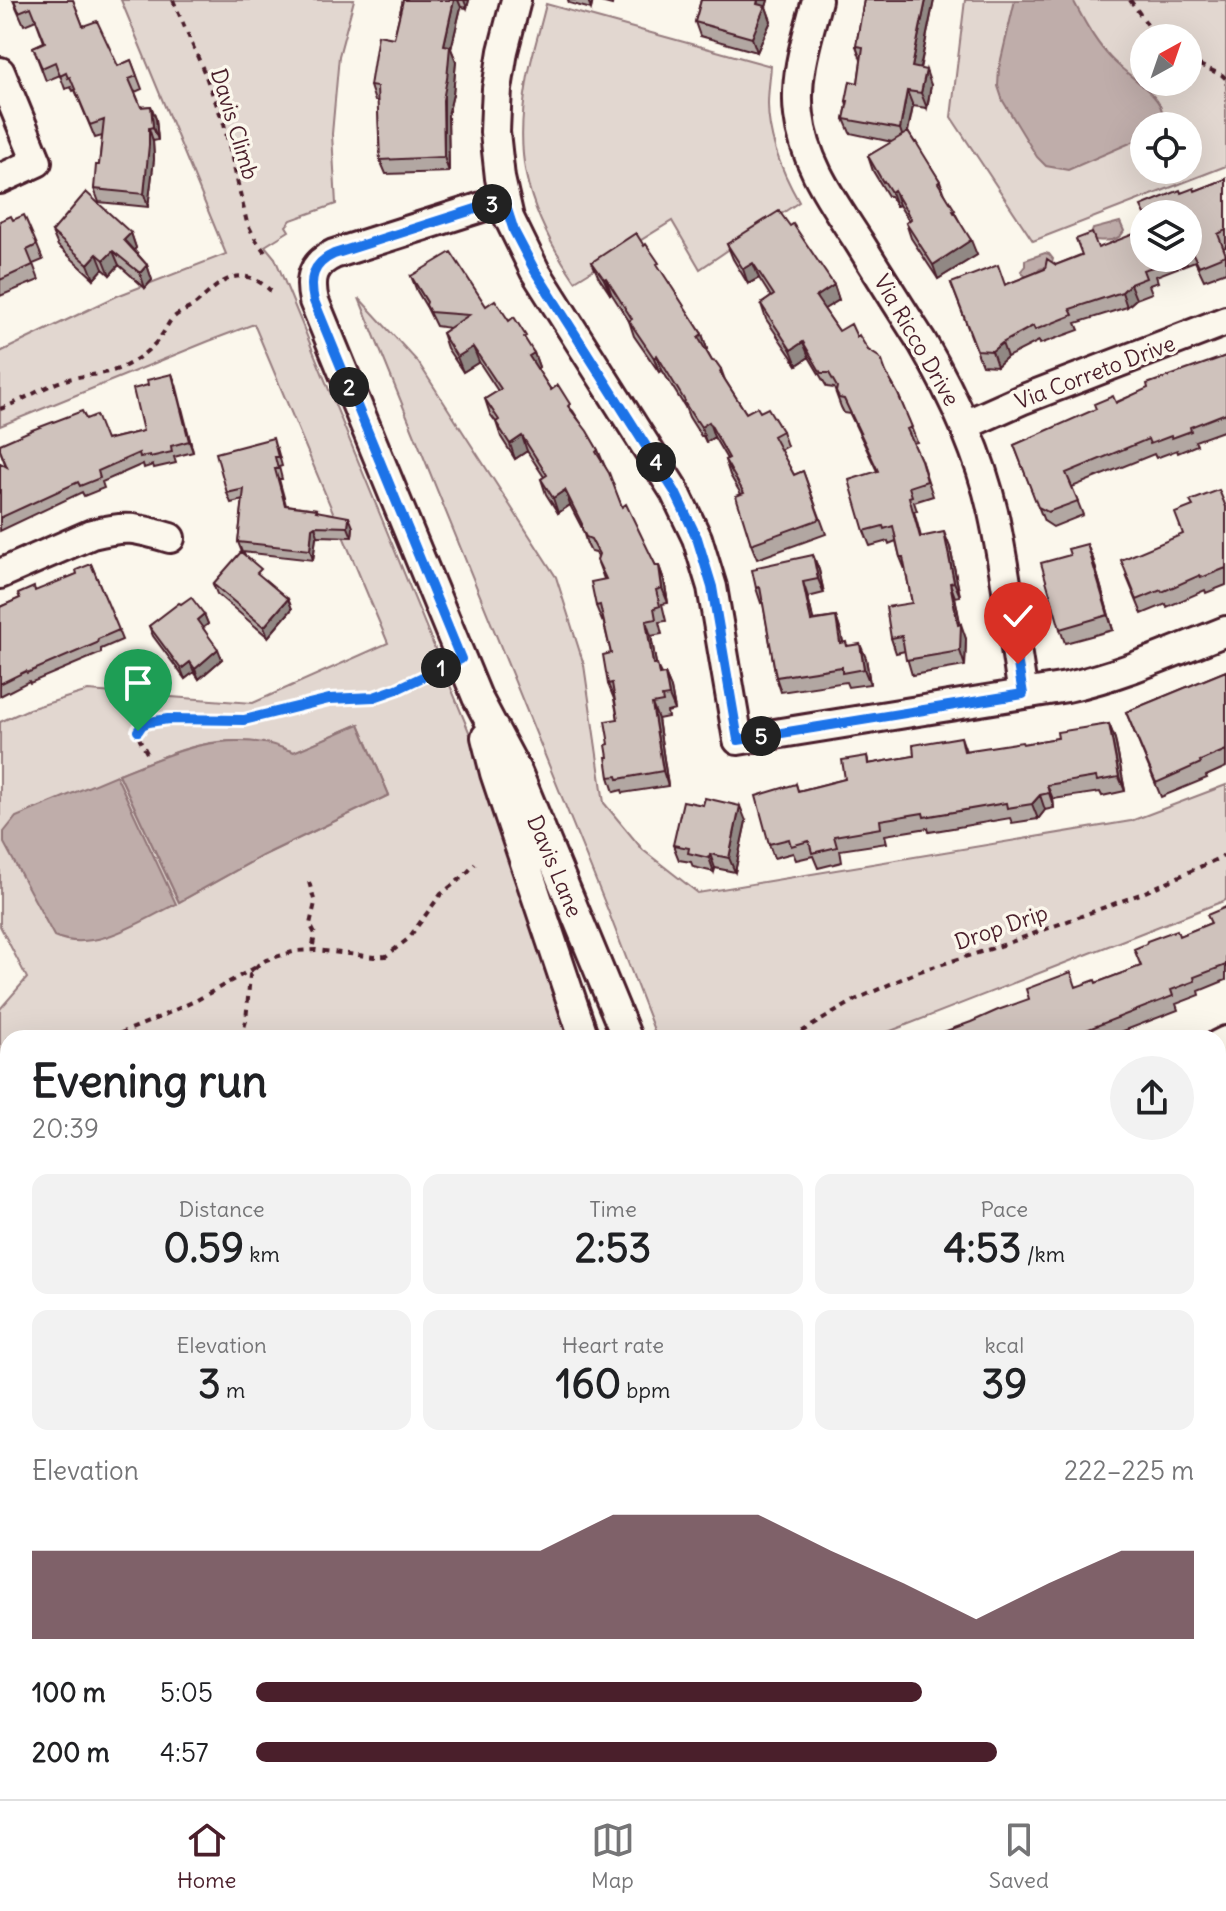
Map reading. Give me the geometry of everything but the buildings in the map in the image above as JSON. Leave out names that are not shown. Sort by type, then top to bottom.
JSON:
[{"type":"street","points":[[516,0],[503,51],[496,98],[497,156],[504,200],[514,231],[535,271],[675,492],[697,538],[712,587],[738,740],[1067,687],[1118,674],[1226,631]]},
{"type":"street","name":"Via Ricco Drive","points":[[817,0],[799,79],[798,114],[804,143],[820,181],[937,367],[965,425],[993,510],[1023,694]]},
{"type":"street","points":[[0,72],[37,162],[0,179]]},
{"type":"street","name":"Davis Lane","points":[[504,200],[334,254],[320,263],[311,286],[314,301],[461,659],[477,697],[518,774],[624,1030]]},
{"type":"street","name":"Via Correto Drive","points":[[965,425],[1021,400],[1226,321]]},
{"type":"street","points":[[0,574],[106,530],[124,527],[141,529],[170,538]]},
{"type":"street","name":"Davis Lane","points":[[477,697],[495,773],[581,1030]]},
{"type":"path","name":"Davis Climb","points":[[173,0],[224,124],[247,223],[267,255]]},
{"type":"path","points":[[1130,0],[1147,24]]},
{"type":"path","points":[[1202,66],[1226,79]]},
{"type":"path","points":[[0,409],[61,381],[113,371],[134,361],[156,342],[175,316],[191,308],[226,279],[240,277],[255,280],[271,291]]},
{"type":"path","points":[[147,753],[138,731],[149,722],[168,719],[244,720],[329,699],[374,697],[461,659]]},
{"type":"path","name":"Drop Drip","points":[[805,1030],[857,999],[917,972],[1003,945],[1129,898],[1226,855]]},
{"type":"path","points":[[129,1030],[197,1000],[282,954],[312,951],[386,956],[408,939],[441,894],[475,864]]},
{"type":"path","points":[[309,882],[315,903],[310,924],[315,934],[312,951]]},
{"type":"path","points":[[243,1030],[250,975],[258,965]]},
{"type":"shaded area","points":[[121,0],[354,0],[339,56],[332,134],[336,204],[291,220],[286,226],[289,231],[265,246],[275,258],[479,756],[572,1030],[0,1030],[0,1009],[27,978],[0,926],[0,722],[29,709],[88,691],[253,703],[388,643],[254,324],[0,426],[0,352],[117,296],[226,254]],"holes":[[[359,724],[389,795],[262,856],[179,902],[119,774],[184,749],[225,741],[247,741],[294,752]]]},
{"type":"shaded area","points":[[965,0],[1226,0],[1226,166],[1202,175],[1202,112],[1130,112],[1130,184],[1180,184],[1139,200],[1130,200],[1130,203],[1033,241],[951,117]]},
{"type":"shaded area","points":[[1015,0],[1073,0],[1107,54],[1130,75],[1130,96],[1153,96],[1162,112],[1130,112],[1130,143],[1068,170],[1046,166],[1037,157],[1003,101],[998,86],[999,68]]},
{"type":"shaded area","points":[[546,4],[771,66],[768,104],[770,130],[782,167],[799,202],[700,269],[672,221],[575,281],[539,217],[524,164],[522,128],[525,93]]},
{"type":"shaded area","points":[[1120,222],[1124,231],[1118,237],[1095,240],[1093,229]]},
{"type":"shaded area","points":[[1045,253],[1053,259],[1051,266],[1040,269],[1032,277],[1026,277],[1021,271],[1025,260]]},
{"type":"shaded area","points":[[359,298],[418,362],[556,577],[584,665],[604,803],[643,850],[698,893],[1131,821],[1226,785],[1226,900],[893,1030],[654,1030]]},
{"type":"shaded area","points":[[359,724],[389,795],[262,856],[179,902],[119,774],[190,748],[225,741],[268,744],[294,752]]},
{"type":"shaded area","points":[[116,775],[176,904],[101,938],[85,941],[54,936],[4,843],[4,832],[16,817]]},
{"type":"route","points":[[138,731],[149,722],[168,719],[244,720],[340,697],[374,697],[461,659],[314,301],[311,286],[315,271],[327,257],[504,200],[523,250],[675,492],[697,538],[712,587],[738,740],[1023,694],[1018,664]]}]
